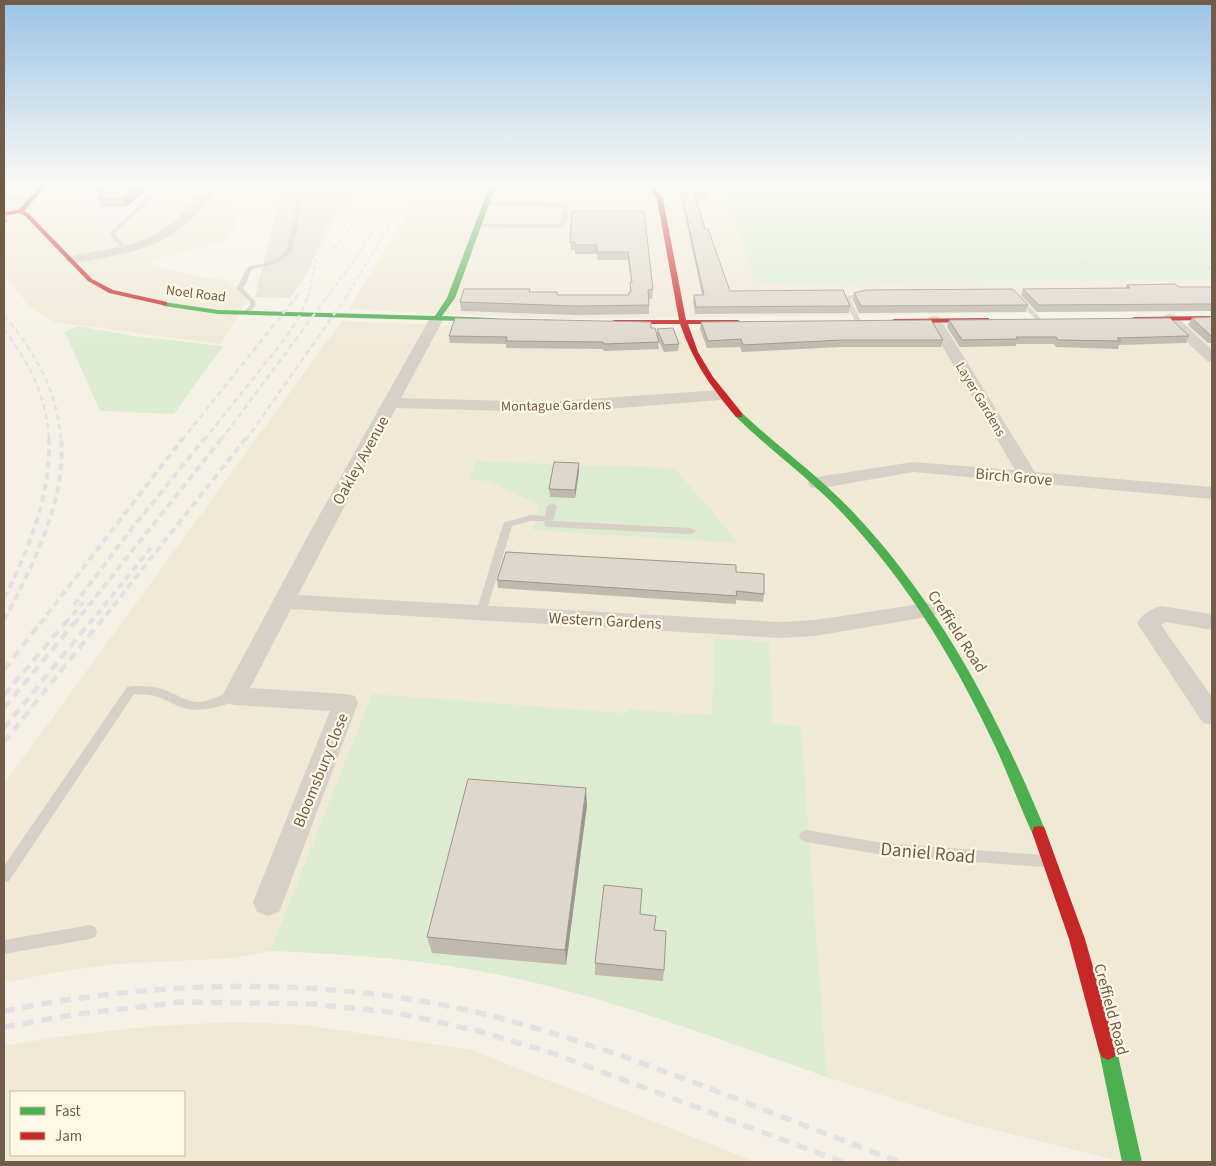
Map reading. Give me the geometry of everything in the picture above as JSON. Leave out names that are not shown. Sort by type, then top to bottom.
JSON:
[{"type":"street","name":"Noel Road","points":[[51,239],[90,280],[111,292],[183,308],[246,313],[503,320]]},
{"type":"street","points":[[71,260],[124,248],[149,239]]},
{"type":"street","points":[[437,318],[451,298],[474,239]]},
{"type":"street","name":"Creffield Road","points":[[668,239],[683,322],[688,339],[702,370],[720,396],[760,436],[838,503],[880,549],[927,610],[977,693],[1030,807],[1070,916],[1100,1019],[1132,1162]]},
{"type":"street","name":"Oakley Avenue","points":[[283,601],[437,318]]},
{"type":"street","points":[[1170,318],[1212,358]]},
{"type":"street","points":[[1123,319],[1212,318]]},
{"type":"street","points":[[1020,320],[1043,319]]},
{"type":"street","name":"Layer Gardens","points":[[934,320],[1029,478]]},
{"type":"street","points":[[886,321],[1000,320]]},
{"type":"street","points":[[604,322],[748,322]]},
{"type":"street","name":"Montague Gardens","points":[[392,403],[553,407],[720,396]]},
{"type":"street","name":"Birch Grove","points":[[817,483],[913,467],[1212,493]]},
{"type":"street","points":[[234,696],[283,601]]},
{"type":"street","name":"Western Gardens","points":[[283,601],[780,630],[814,628],[927,610]]},
{"type":"street","points":[[1212,622],[1161,614],[1148,623],[1212,716]]},
{"type":"street","name":"Bloomsbury Close","points":[[234,696],[346,703],[268,902]]},
{"type":"lane","points":[[115,239],[124,248]]},
{"type":"lane","points":[[246,313],[253,306],[253,302],[239,288],[245,282],[246,274],[250,268],[280,261],[286,257],[292,239]]},
{"type":"lane","points":[[858,321],[846,298],[860,296],[863,293]]},
{"type":"lane","points":[[1015,295],[1043,319]]},
{"type":"lane","points":[[552,506],[548,524],[691,530]]},
{"type":"lane","points":[[481,613],[508,524],[531,518],[549,519]]},
{"type":"lane","points":[[4,877],[131,690],[158,692],[188,705],[200,706],[234,696]]},
{"type":"lane","name":"Daniel Road","points":[[806,836],[883,849],[1051,861]]},
{"type":"lane","points":[[4,947],[90,932]]},
{"type":"path","points":[[1082,263],[1120,268],[1212,268]]},
{"type":"shaded area","points":[[4,239],[226,239],[150,261],[160,267],[195,276],[229,280],[247,302],[220,344],[54,322],[29,306],[4,274]]},
{"type":"shaded area","points":[[269,239],[321,239],[307,273],[290,298],[255,297]]},
{"type":"shaded area","points":[[391,239],[741,239],[757,283],[1212,280],[1212,310],[556,319],[349,309]]},
{"type":"shaded area","points":[[342,321],[594,331],[1212,326],[1212,1162],[1123,1162],[967,1123],[827,1077],[801,726],[773,724],[768,642],[713,639],[712,715],[627,709],[626,713],[372,695],[270,951],[237,958],[116,964],[57,972],[4,983],[4,784]]},
{"type":"shaded area","points":[[235,1022],[306,1025],[472,1050],[756,1162],[4,1162],[4,1046],[64,1036],[154,1026]]},
{"type":"green space","points":[[741,239],[1212,239],[1212,280],[756,283]]},
{"type":"green space","points":[[78,326],[134,336],[223,346],[174,414],[100,411],[65,332]]},
{"type":"green space","points":[[475,461],[674,468],[714,513],[737,543],[533,530],[539,505],[488,481],[469,480]]},
{"type":"green space","points":[[713,638],[769,642],[773,724],[801,726],[827,1077],[630,1009],[550,986],[480,971],[420,962],[270,951],[372,694],[626,713],[627,709],[712,715]]},
{"type":"building","points":[[570,239],[647,239],[653,289],[648,290],[649,305],[576,306],[460,302],[464,289],[530,289],[529,292],[557,292],[557,295],[629,295],[629,292],[631,292],[630,282],[632,282],[628,252],[597,252],[597,245],[575,245],[575,242],[570,242]]},
{"type":"building","points":[[692,239],[712,239],[730,291],[843,290],[850,306],[696,307],[694,295],[704,295]]},
{"type":"building","points":[[1175,284],[1179,287],[1212,287],[1212,304],[1039,305],[1023,289],[1130,288],[1127,285]]},
{"type":"building","points":[[1013,289],[1028,305],[861,306],[854,293],[866,290]]},
{"type":"building","points":[[1212,317],[1212,336],[1192,318]]},
{"type":"building","points":[[455,318],[651,322],[651,328],[655,328],[659,342],[604,344],[603,342],[506,341],[507,337],[449,336]]},
{"type":"building","points":[[1170,318],[1189,336],[1117,338],[1121,341],[1058,340],[1056,337],[962,340],[949,320]]},
{"type":"building","points":[[931,320],[943,340],[842,340],[743,345],[741,339],[708,341],[701,322]]},
{"type":"building","points":[[673,328],[679,344],[664,345],[657,329]]},
{"type":"building","points":[[554,462],[579,463],[575,490],[549,489]]},
{"type":"building","points":[[506,552],[736,565],[736,572],[764,574],[764,594],[736,591],[737,596],[497,580]]},
{"type":"building","points":[[468,779],[586,788],[565,950],[427,937]]},
{"type":"building","points":[[604,885],[642,889],[640,914],[656,916],[654,930],[666,931],[664,970],[595,963]]},
{"type":"railway","points":[[308,297],[317,257],[323,239]]},
{"type":"railway","points":[[334,249],[341,239]]},
{"type":"railway","points":[[327,297],[367,239]]},
{"type":"railway","points":[[346,297],[381,239]]},
{"type":"railway","points":[[296,297],[300,292]]},
{"type":"railway","points":[[182,440],[297,296]]},
{"type":"railway","points":[[204,440],[284,340],[299,317],[308,296]]},
{"type":"railway","points":[[221,440],[328,296]]},
{"type":"railway","points":[[246,440],[347,296]]},
{"type":"railway","points":[[4,315],[25,343],[43,373],[55,405],[61,440]]},
{"type":"railway","points":[[4,329],[29,368],[35,381],[45,409],[49,440]]},
{"type":"railway","points":[[40,624],[183,438]]},
{"type":"railway","points":[[74,605],[129,532],[205,438]]},
{"type":"railway","points":[[74,624],[222,438]]},
{"type":"railway","points":[[99,624],[246,438]]},
{"type":"railway","points":[[4,598],[22,561],[37,521],[46,480],[49,440]]},
{"type":"railway","points":[[4,620],[26,578],[53,508],[59,484],[61,440]]},
{"type":"railway","points":[[89,624],[151,548]]},
{"type":"railway","points":[[65,624],[83,602]]},
{"type":"railway","points":[[4,670],[41,622]]},
{"type":"railway","points":[[4,695],[66,622]]},
{"type":"railway","points":[[4,708],[75,622]]},
{"type":"railway","points":[[4,728],[90,622]]},
{"type":"railway","points":[[4,742],[100,622]]},
{"type":"railway","points":[[4,1011],[64,1000],[125,993],[247,986],[308,988],[368,993],[429,1002],[488,1015],[593,1046],[696,1083],[900,1162]]},
{"type":"railway","points":[[4,1027],[78,1014],[182,1002],[312,1004],[398,1013],[478,1031],[552,1053],[842,1162]]},
{"type":"traffic: fast","points":[[437,318],[451,298],[473,239]]},
{"type":"traffic: fast","points":[[164,304],[218,312],[493,320]]},
{"type":"traffic: fast","points":[[739,415],[849,514],[880,549],[908,586],[935,624],[981,705],[1002,746],[1039,832]]},
{"type":"traffic: fast","points":[[1108,1051],[1132,1162]]},
{"type":"traffic: jam","points":[[51,239],[90,280],[111,292],[164,304]]},
{"type":"traffic: jam","points":[[668,239],[683,322],[694,352],[709,378],[739,415]]},
{"type":"traffic: jam","points":[[1134,319],[1212,318]]},
{"type":"traffic: jam","points":[[894,321],[986,320]]},
{"type":"traffic: jam","points":[[614,322],[738,322]]},
{"type":"traffic: jam","points":[[1039,832],[1077,939],[1108,1051]]}]
